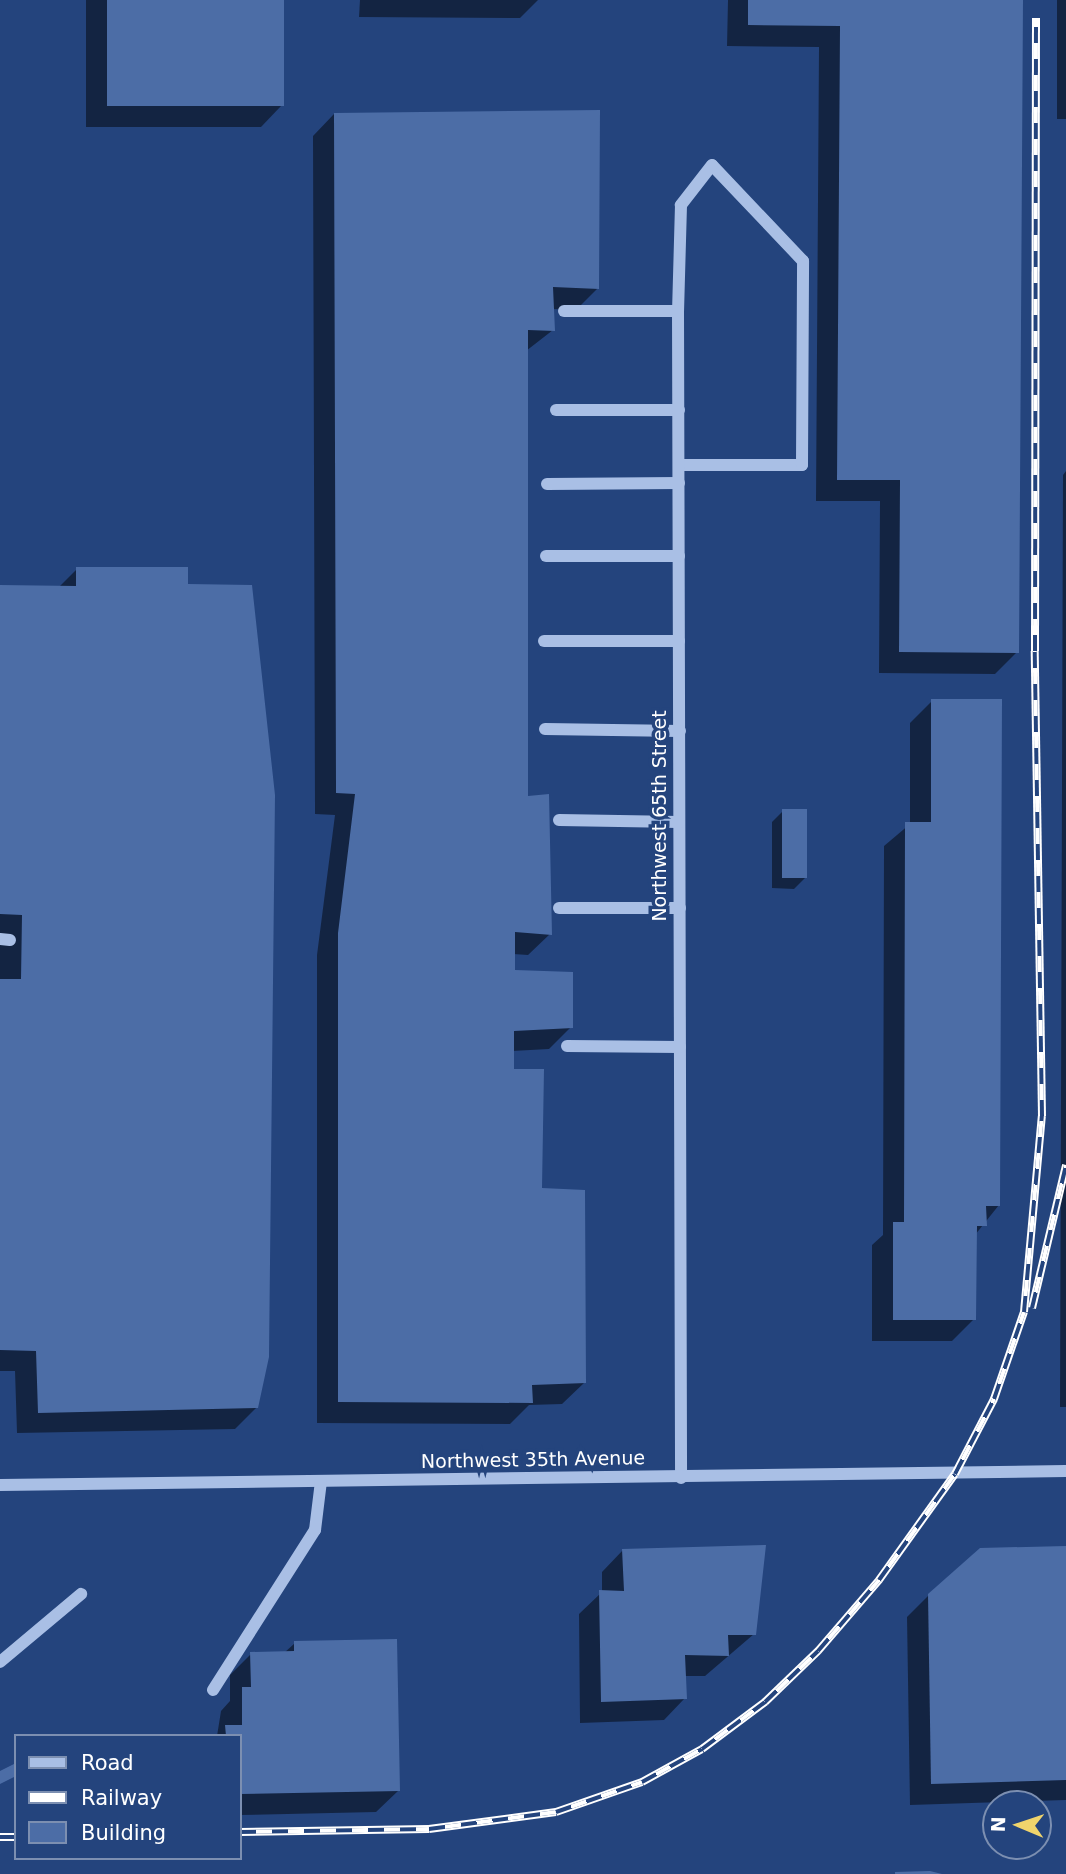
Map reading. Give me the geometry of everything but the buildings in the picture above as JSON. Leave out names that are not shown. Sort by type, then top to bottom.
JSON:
[{"type":"street","name":"Northwest 65th Street","points":[[679,465],[802,465],[803,261],[712,165],[681,205],[678,311],[681,1478]]},
{"type":"street","points":[[564,311],[678,311]]},
{"type":"street","points":[[556,410],[679,410]]},
{"type":"street","points":[[547,484],[679,483]]},
{"type":"street","points":[[546,556],[679,556]]},
{"type":"street","points":[[544,641],[679,641]]},
{"type":"street","points":[[545,729],[680,731]]},
{"type":"street","points":[[559,820],[679,822]]},
{"type":"street","points":[[559,908],[680,908]]},
{"type":"street","points":[[567,1046],[681,1047]]},
{"type":"street","name":"Northwest 35th Avenue","points":[[0,1486],[1066,1471]]},
{"type":"street","points":[[213,1690],[315,1530],[321,1481]]},
{"type":"street","points":[[0,1662],[81,1594]]},
{"type":"railway","points":[[242,1832],[429,1829],[556,1812],[642,1782],[702,1749],[765,1702],[818,1651],[879,1580],[955,1474],[994,1399],[1024,1312],[1042,1116],[1035,651],[1036,18]]},
{"type":"railway","points":[[1032,1308],[1066,1165]]},
{"type":"railway","points":[[0,1837],[14,1837]]}]
